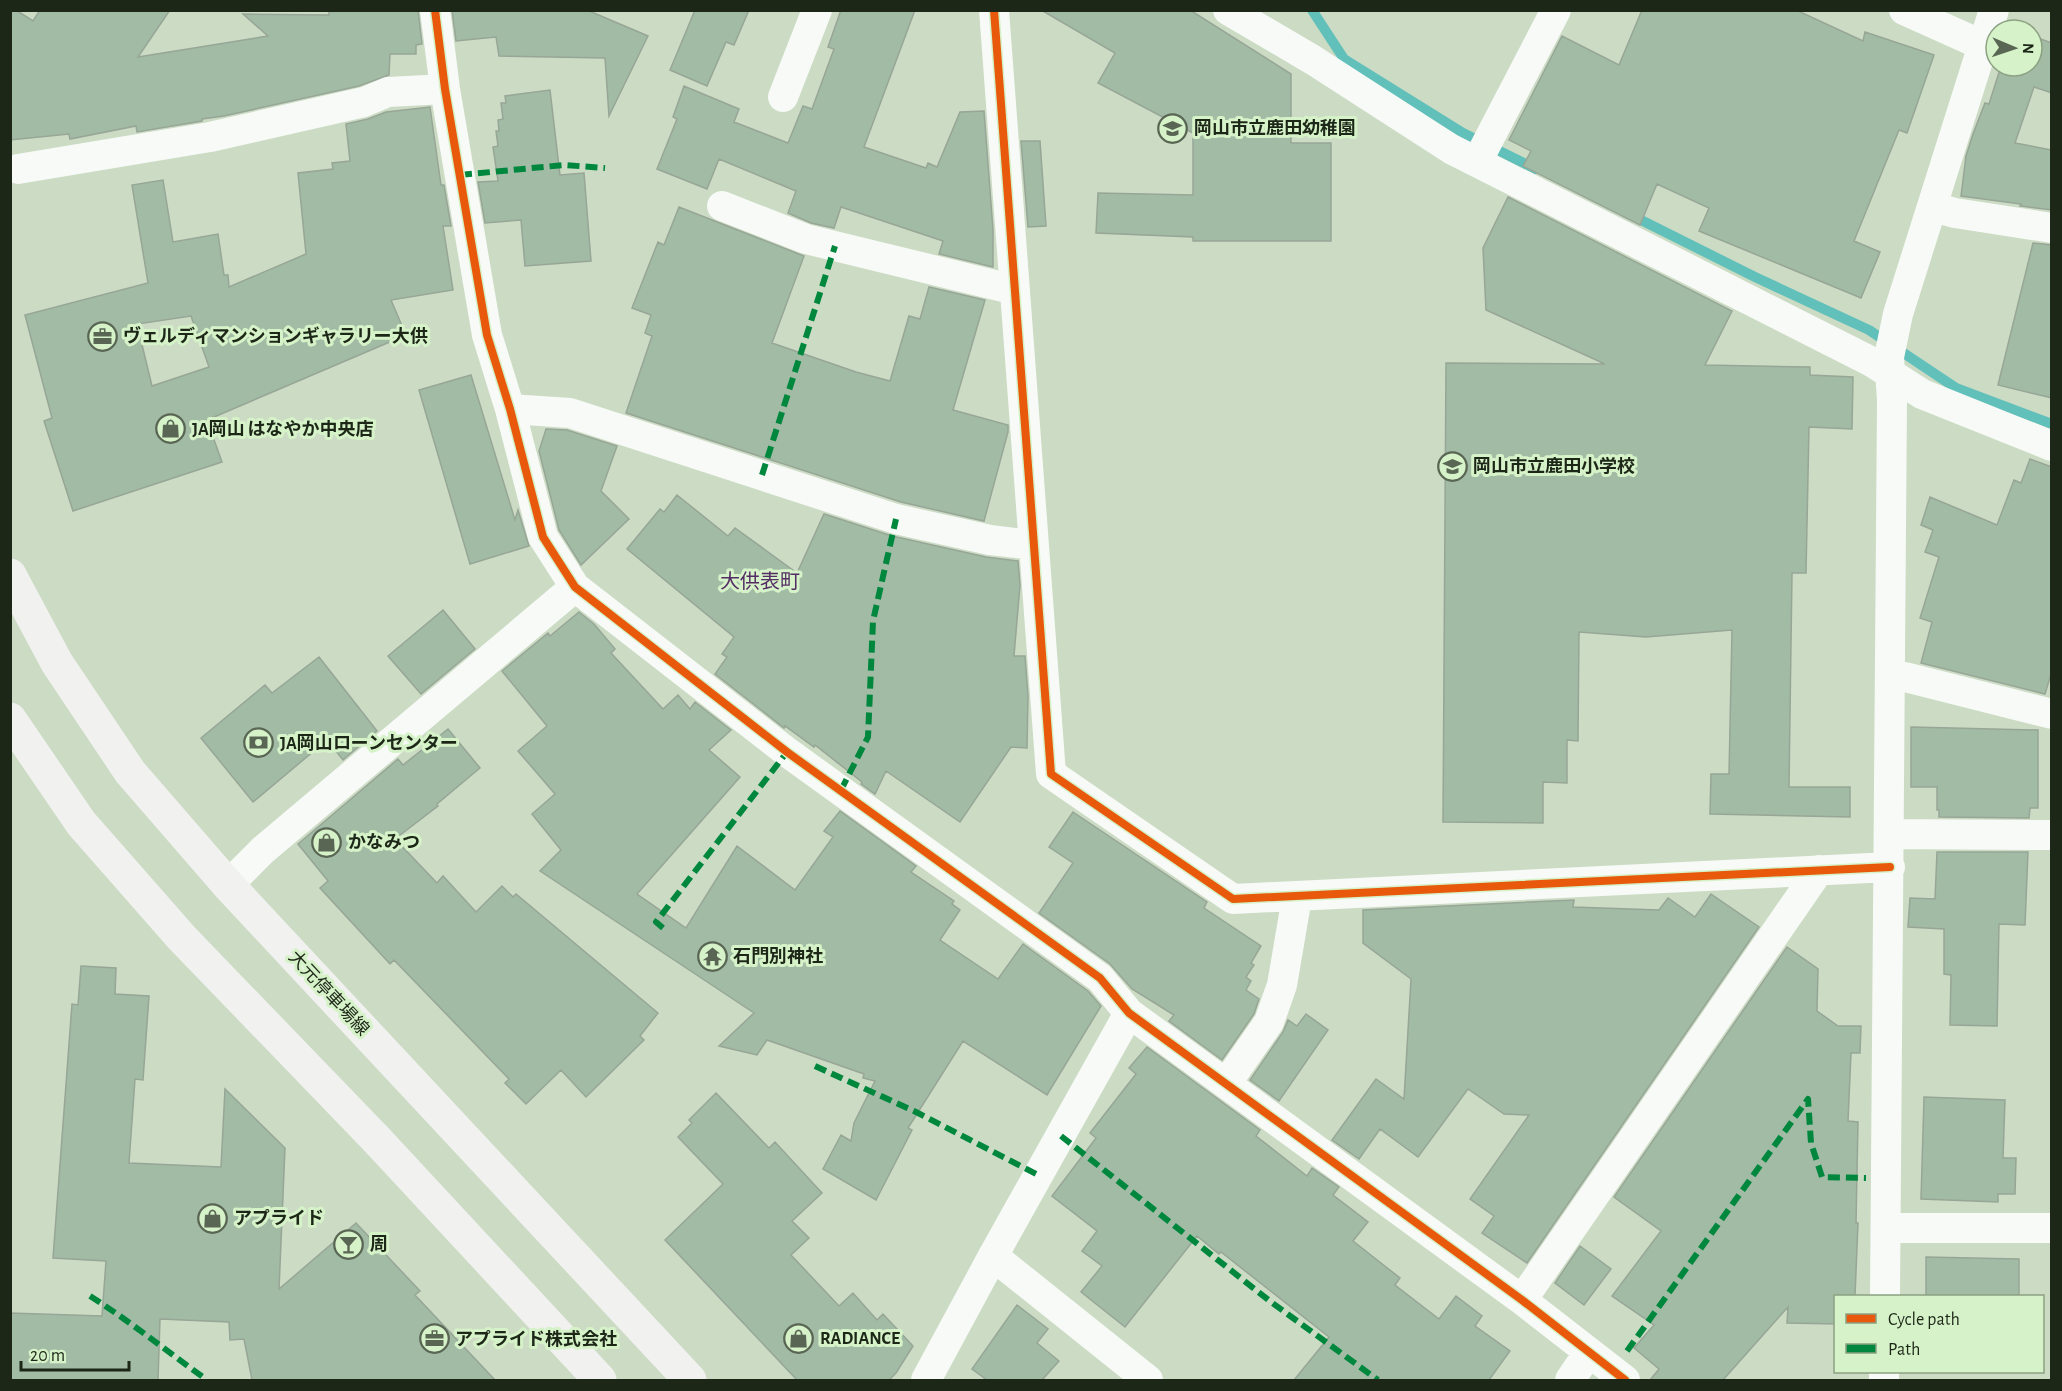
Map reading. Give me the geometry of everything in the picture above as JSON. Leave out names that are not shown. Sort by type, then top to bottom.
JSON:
[{"type":"main road","name":"大元停車場線","points":[[10,575],[57,663],[130,772],[228,885],[690,1380]]},
{"type":"main road","points":[[10,719],[81,823],[182,938],[377,1140],[600,1380]]},
{"type":"street","points":[[435,10],[445,89],[487,335],[510,409],[543,537],[575,587],[787,752],[1100,978],[1129,1013],[1522,1300],[1625,1380]]},
{"type":"street","points":[[783,97],[817,10]]},
{"type":"street","points":[[994,10],[1051,774],[1233,899],[1890,867]]},
{"type":"street","points":[[1228,10],[1313,60],[1451,149],[1483,149],[1889,364],[1922,394],[2052,446]]},
{"type":"street","points":[[1483,149],[1556,10]]},
{"type":"street","points":[[1904,10],[1982,45]]},
{"type":"street","points":[[1885,1295],[1892,400],[1889,364],[1895,326],[1994,10]]},
{"type":"street","points":[[18,169],[210,137],[364,102],[388,92],[445,89]]},
{"type":"street","points":[[722,206],[806,238],[1015,291]]},
{"type":"street","points":[[1932,207],[1955,213],[2052,228]]},
{"type":"street","points":[[510,409],[570,413],[896,519],[990,540],[1033,545]]},
{"type":"street","points":[[228,885],[263,850],[575,587]]},
{"type":"street","points":[[1890,675],[2052,714]]},
{"type":"street","points":[[1890,834],[2052,835]]},
{"type":"street","points":[[1522,1300],[1819,870]]},
{"type":"street","points":[[1227,1084],[1269,1022],[1282,985],[1297,897]]},
{"type":"street","points":[[926,1380],[1129,1013]]},
{"type":"street","points":[[1887,1228],[2052,1228]]},
{"type":"street","points":[[993,1256],[1148,1380]]},
{"type":"street","points":[[1570,1380],[1589,1352]]},
{"type":"building","points":[[10,10],[16,10],[33,21],[40,10],[170,10],[138,57],[268,36],[243,14],[329,15],[329,10],[418,10],[422,44],[416,45],[416,54],[390,54],[389,75],[359,86],[202,119],[202,121],[137,132],[136,126],[70,139],[69,134],[10,140]]},
{"type":"building","points":[[452,10],[587,10],[648,36],[609,116],[605,58],[499,56],[496,37],[456,41]]},
{"type":"building","points":[[695,10],[749,10],[734,45],[726,42],[707,86],[670,70]]},
{"type":"building","points":[[841,10],[915,10],[864,147],[926,168],[928,163],[937,167],[960,112],[984,111],[993,230],[993,267],[939,254],[943,241],[841,207],[834,228],[811,223],[788,213],[796,191],[719,159],[707,189],[657,169],[677,119],[673,117],[684,86],[739,109],[734,122],[788,143],[803,106],[812,109],[834,49],[828,47]]},
{"type":"building","points":[[1041,10],[1190,10],[1291,74],[1291,143],[1331,143],[1331,241],[1193,241],[1193,237],[1096,233],[1098,193],[1193,195],[1193,133],[1098,83],[1115,53]]},
{"type":"building","points":[[1642,10],[1796,10],[1863,41],[1865,32],[1934,55],[1907,133],[1899,130],[1854,241],[1880,252],[1861,298],[1699,231],[1709,208],[1657,184],[1640,225],[1523,166],[1531,151],[1509,140],[1562,36],[1619,65]]},
{"type":"building","points":[[2044,40],[2052,43],[2052,93],[2034,87],[2015,143],[2052,150],[2052,210],[1961,196],[1966,156],[1985,103],[1989,104],[1997,78],[2044,78]]},
{"type":"building","points":[[550,90],[560,175],[584,173],[591,261],[525,266],[521,220],[485,223],[478,182],[498,181],[493,147],[498,146],[496,131],[499,131],[498,120],[503,119],[501,103],[506,103],[505,96]]},
{"type":"building","points":[[430,107],[441,185],[444,185],[451,226],[443,226],[453,290],[391,300],[406,335],[207,420],[222,462],[73,511],[44,421],[52,418],[25,315],[148,283],[132,185],[163,180],[173,242],[218,234],[224,275],[228,275],[229,287],[306,254],[298,173],[333,169],[332,163],[350,161],[346,124],[386,112]],"holes":[[[191,316],[209,367],[152,386],[137,324]]]},
{"type":"building","points":[[1021,141],[1040,141],[1046,226],[1028,227]]},
{"type":"building","points":[[1508,197],[1732,311],[1705,365],[1810,367],[1810,375],[1853,377],[1852,429],[1809,427],[1806,573],[1792,573],[1789,787],[1850,787],[1850,817],[1710,814],[1711,774],[1729,774],[1732,630],[1646,637],[1579,632],[1578,741],[1567,740],[1567,783],[1543,782],[1543,823],[1443,822],[1446,363],[1605,364],[1486,310],[1483,248]]},
{"type":"building","points":[[679,207],[804,256],[772,343],[856,372],[890,381],[909,316],[920,319],[929,287],[985,300],[953,410],[1008,425],[984,521],[901,502],[626,413],[652,336],[645,333],[651,315],[632,308],[658,242],[664,245]]},
{"type":"building","points":[[2033,243],[2052,245],[2052,398],[1998,385]]},
{"type":"building","points":[[471,375],[515,520],[518,510],[529,546],[470,564],[419,390]]},
{"type":"building","points":[[546,429],[567,430],[617,446],[601,491],[629,519],[581,565],[559,530],[539,451]]},
{"type":"building","points":[[2030,459],[2052,467],[2052,671],[2045,694],[1921,663],[1932,622],[1920,618],[1939,557],[1925,552],[1933,530],[1921,525],[1930,497],[1997,525],[2014,480],[2021,483]]},
{"type":"building","points":[[677,495],[728,536],[735,528],[797,573],[824,514],[892,536],[986,557],[1018,561],[1020,585],[1014,656],[1025,656],[1028,696],[1027,748],[1011,747],[960,822],[886,771],[875,794],[815,745],[814,747],[785,726],[784,728],[715,674],[727,657],[722,654],[734,637],[627,549],[660,509],[664,512]]},
{"type":"building","points":[[443,610],[475,649],[421,694],[388,656]]},
{"type":"building","points":[[579,612],[594,624],[615,649],[611,653],[663,709],[678,695],[690,709],[695,702],[731,730],[709,750],[740,777],[637,894],[686,928],[737,846],[795,890],[833,837],[824,831],[840,811],[916,866],[911,872],[954,901],[952,904],[960,910],[940,940],[998,979],[1023,944],[1088,991],[1101,1006],[1047,1095],[963,1041],[908,1128],[912,1130],[876,1200],[823,1169],[841,1135],[851,1141],[854,1123],[875,1081],[863,1078],[864,1074],[767,1040],[757,1055],[719,1046],[754,1013],[540,871],[561,850],[532,814],[555,794],[518,751],[547,726],[502,671],[548,633],[550,636]]},
{"type":"building","points":[[319,657],[377,731],[343,760],[327,740],[253,802],[201,738],[265,685],[272,693]]},
{"type":"building","points":[[1911,727],[2038,730],[2038,808],[2030,808],[2029,818],[1939,817],[1937,787],[1911,787]]},
{"type":"building","points":[[448,729],[480,768],[437,804],[438,806],[395,839],[437,883],[443,876],[476,912],[502,886],[513,897],[516,894],[658,1013],[640,1036],[644,1040],[586,1097],[561,1070],[526,1104],[505,1083],[509,1079],[394,960],[390,964],[320,888],[328,881],[298,844],[398,759],[403,765]]},
{"type":"building","points":[[1073,812],[1207,902],[1204,908],[1261,946],[1251,963],[1254,965],[1246,977],[1251,981],[1246,990],[1259,999],[1254,1014],[1222,1060],[1169,1021],[1174,1015],[1132,989],[1110,964],[1039,913],[1073,863],[1049,847]]},
{"type":"building","points":[[1937,852],[2028,852],[2025,925],[1999,924],[1997,1026],[1950,1025],[1951,975],[1944,974],[1944,929],[1908,927],[1910,898],[1935,899]]},
{"type":"building","points":[[1711,894],[1759,927],[1527,1263],[1482,1233],[1494,1216],[1470,1199],[1529,1115],[1504,1114],[1468,1089],[1418,1157],[1380,1129],[1359,1159],[1332,1140],[1376,1079],[1404,1099],[1411,979],[1363,943],[1363,910],[1574,900],[1573,907],[1659,910],[1668,898],[1695,917]]},
{"type":"building","points":[[1787,947],[1818,969],[1817,1011],[1838,1026],[1861,1026],[1860,1053],[1851,1053],[1848,1121],[1858,1122],[1855,1295],[1834,1295],[1834,1324],[1787,1323],[1788,1307],[1723,1380],[1650,1380],[1659,1369],[1634,1348],[1654,1325],[1612,1296],[1661,1231],[1614,1197]]},
{"type":"building","points":[[81,966],[116,968],[115,994],[149,996],[143,1080],[135,1079],[129,1163],[221,1167],[225,1089],[285,1148],[279,1289],[356,1223],[420,1291],[415,1295],[495,1380],[252,1380],[244,1339],[230,1340],[229,1322],[160,1319],[158,1380],[10,1380],[10,1313],[102,1316],[106,1261],[53,1258],[72,1004],[78,1005]]},
{"type":"building","points":[[1306,1014],[1328,1030],[1279,1101],[1250,1080],[1283,1032],[1288,1020],[1297,1026]]},
{"type":"building","points":[[1147,1047],[1260,1130],[1256,1136],[1307,1176],[1312,1168],[1339,1187],[1333,1195],[1368,1222],[1353,1241],[1400,1278],[1395,1285],[1439,1319],[1456,1296],[1482,1316],[1475,1326],[1510,1351],[1489,1380],[1294,1380],[1329,1337],[1221,1252],[1219,1254],[1197,1236],[1125,1327],[1081,1292],[1102,1266],[1082,1251],[1097,1231],[1052,1196],[1096,1138],[1090,1133],[1136,1074],[1129,1068]]},
{"type":"building","points":[[716,1093],[769,1148],[775,1142],[822,1193],[792,1221],[809,1238],[791,1255],[839,1306],[853,1293],[877,1320],[883,1314],[913,1346],[889,1380],[797,1380],[665,1240],[723,1184],[678,1137],[692,1123],[689,1120]]},
{"type":"building","points":[[1924,1097],[2005,1100],[2003,1158],[2016,1158],[2015,1194],[1998,1194],[1998,1202],[1921,1199]]},
{"type":"building","points":[[1580,1246],[1611,1269],[1584,1305],[1555,1283]]},
{"type":"building","points":[[1926,1257],[2019,1259],[2019,1295],[1926,1295]]},
{"type":"building","points":[[1017,1305],[1048,1329],[1037,1343],[1059,1361],[1042,1380],[987,1380],[972,1369]]},
{"type":"waterway","points":[[1312,10],[1344,59],[1463,133],[1536,169]]},
{"type":"waterway","points":[[1631,215],[1755,277],[1869,330],[1956,388],[2052,424]]},
{"type":"marked path","points":[[460,175],[564,165],[605,168]]},
{"type":"marked path","points":[[762,475],[835,246]]},
{"type":"marked path","points":[[841,790],[868,737],[873,621],[896,519]]},
{"type":"marked path","points":[[663,928],[656,922],[787,752]]},
{"type":"marked path","points":[[815,1066],[916,1112],[1038,1175]]},
{"type":"marked path","points":[[1627,1351],[1808,1099],[1811,1143],[1822,1177],[1866,1178]]},
{"type":"marked path","points":[[1061,1136],[1271,1302],[1378,1380]]},
{"type":"marked path","points":[[90,1296],[207,1380]]},
{"type":"cycle path","points":[[435,10],[445,89],[487,335],[510,409],[543,537],[575,587],[787,752],[1100,978],[1129,1013],[1522,1300],[1625,1380]]},
{"type":"cycle path","points":[[994,10],[1051,774],[1233,899],[1890,867]]},
{"type":"place","name":"岡山市立鹿田幼稚園","points":[[1173,128]]},
{"type":"place","name":"ヴェルディマンションギャラリー大供","points":[[102,336]]},
{"type":"place","name":"JA岡山 はなやか中央店","points":[[171,429]]},
{"type":"place","name":"岡山市立鹿田小学校","points":[[1452,466]]},
{"type":"place","name":"JA岡山ローンセンター","points":[[259,743]]},
{"type":"place","name":"かなみつ","points":[[327,842]]},
{"type":"place","name":"石門別神社","points":[[712,956]]},
{"type":"place","name":"アプライド","points":[[213,1218]]},
{"type":"place","name":"周","points":[[349,1244]]},
{"type":"place","name":"RADIANCE","points":[[799,1338]]},
{"type":"place","name":"アプライド株式会社","points":[[434,1339]]},
{"type":"district","name":"大供表町","points":[[760,581]]}]
